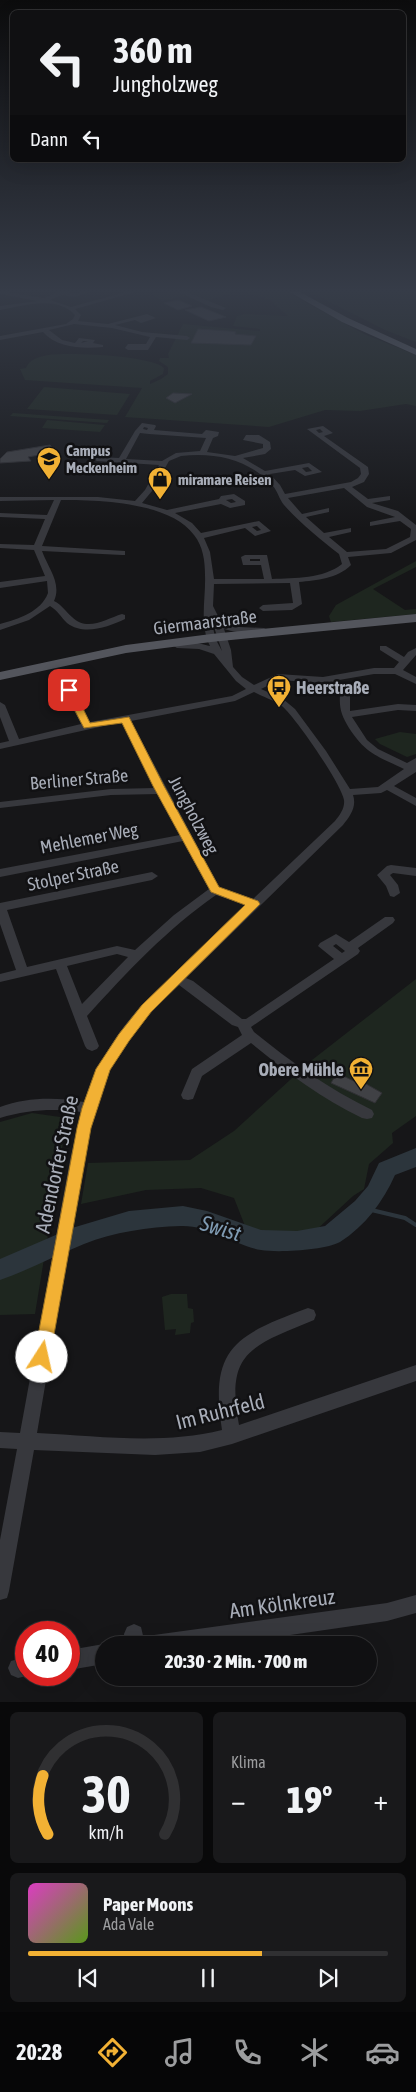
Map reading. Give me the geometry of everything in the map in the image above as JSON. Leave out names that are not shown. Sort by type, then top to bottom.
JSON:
[{"type":"main road","name":"Giermaarstraße","points":[[0,676],[73,659],[217,637],[416,618]]},
{"type":"street","points":[[122,460],[138,431],[207,436],[203,454]]},
{"type":"street","points":[[166,442],[169,434]]},
{"type":"street","points":[[282,497],[359,481],[366,470],[339,448],[317,436]]},
{"type":"street","points":[[238,458],[262,452],[268,446],[265,442]]},
{"type":"street","points":[[137,504],[148,491],[166,460],[180,454],[203,454],[238,458],[253,464],[276,485],[282,497],[345,555],[347,563],[338,573],[323,578],[209,581]]},
{"type":"street","points":[[97,459],[164,463]]},
{"type":"street","points":[[264,474],[297,468]]},
{"type":"street","points":[[345,485],[366,502],[394,513],[415,528],[414,538],[388,551],[345,555]]},
{"type":"street","points":[[366,502],[387,498]]},
{"type":"street","points":[[0,499],[97,500],[137,504],[166,512],[186,523],[200,536],[206,548],[209,581],[208,629],[226,645],[229,666]]},
{"type":"street","points":[[0,627],[28,617],[48,602],[53,592],[50,578],[36,547],[58,499]]},
{"type":"street","points":[[166,512],[222,501]]},
{"type":"street","points":[[302,516],[326,510]]},
{"type":"street","points":[[0,515],[50,517]]},
{"type":"street","points":[[373,524],[401,518]]},
{"type":"street","points":[[200,536],[248,527]]},
{"type":"street","points":[[324,536],[348,530]]},
{"type":"street","points":[[0,546],[122,553]]},
{"type":"street","points":[[265,563],[268,580]]},
{"type":"street","points":[[0,585],[50,578]]},
{"type":"street","points":[[263,608],[298,604],[294,580]]},
{"type":"street","points":[[48,602],[60,607],[71,622],[80,625],[105,624],[122,617]]},
{"type":"street","points":[[209,606],[219,624],[217,652]]},
{"type":"street","points":[[219,624],[238,630],[278,631]]},
{"type":"street","points":[[160,645],[200,646],[217,652],[238,678],[277,700],[293,712],[347,792],[381,790],[414,766]]},
{"type":"street","points":[[383,648],[405,662]]},
{"type":"street","points":[[397,671],[416,651]]},
{"type":"street","points":[[0,746],[87,726],[235,698],[278,677],[334,679],[374,672],[397,671],[416,681]]},
{"type":"street","points":[[334,679],[345,695],[344,710],[346,715],[363,742],[374,751],[414,766]]},
{"type":"street","points":[[69,690],[87,726]]},
{"type":"street","points":[[0,705],[15,742]]},
{"type":"street","points":[[346,715],[398,707],[416,708]]},
{"type":"street","name":"Jungholzweg","points":[[125,719],[185,837],[215,890]]},
{"type":"street","points":[[387,786],[416,803]]},
{"type":"street","name":"Berliner Straße","points":[[0,805],[111,792],[161,791]]},
{"type":"street","name":"Adendorfer Straße","points":[[0,1591],[65,1226],[89,1108],[106,1063],[140,1016],[176,978],[342,820],[348,809],[347,792]]},
{"type":"street","name":"Mehlemer Weg","points":[[0,873],[185,837]]},
{"type":"street","points":[[394,893],[392,885],[383,875],[391,869],[416,872]]},
{"type":"street","name":"Stolper Straße","points":[[0,907],[152,876]]},
{"type":"street","points":[[80,1015],[135,954],[195,902],[215,890],[254,904]]},
{"type":"street","points":[[0,907],[23,973]]},
{"type":"street","points":[[349,948],[389,920]]},
{"type":"street","points":[[188,1095],[197,1073],[246,1040],[246,1029],[257,1019],[354,951],[336,938],[324,946],[342,959]]},
{"type":"street","points":[[0,978],[117,950],[135,954]]},
{"type":"street","points":[[60,963],[92,1046]]},
{"type":"street","points":[[176,978],[189,984],[318,1089],[340,1102],[367,1114]]},
{"type":"street","points":[[0,1113],[35,1105],[68,1104],[89,1108]]},
{"type":"street","points":[[232,1436],[226,1394],[227,1371],[233,1360],[243,1347],[261,1334],[308,1315]]},
{"type":"street","name":"Im Ruhrfeld","points":[[0,1440],[175,1447],[200,1444],[232,1436],[416,1374]]},
{"type":"street","name":"Am Kölnkreuz","points":[[218,1636],[387,1612],[416,1604]]},
{"type":"street","points":[[80,1658],[95,1656]]},
{"type":"shaded area","points":[[21,370],[164,370],[163,374],[150,381],[150,384],[168,374],[168,370],[416,370],[416,406],[406,404],[360,411],[325,410],[269,427],[125,417],[142,388],[25,380]]},
{"type":"shaded area","points":[[44,387],[130,394],[117,415],[27,409]]},
{"type":"shaded area","points":[[13,413],[109,420],[107,423],[10,416]]},
{"type":"shaded area","points":[[47,420],[105,425],[100,432],[42,428]]},
{"type":"shaded area","points":[[416,561],[416,567],[373,589],[405,610],[416,609],[416,614],[331,622],[329,616],[336,605]]},
{"type":"shaded area","points":[[400,732],[416,734],[416,754],[407,757],[380,744],[375,739]]},
{"type":"shaded area","points":[[416,979],[416,1116],[392,1133],[393,1143],[369,1164],[364,1189],[353,1196],[313,1233],[247,1231],[234,1198],[201,1188],[146,1190],[81,1204],[88,1163],[190,1160],[234,1131],[312,1060]]},
{"type":"shaded area","points":[[32,1113],[67,1118],[35,1314],[0,1315],[0,1122]]},
{"type":"shaded area","points":[[171,1294],[187,1294],[188,1308],[193,1309],[194,1322],[191,1323],[190,1333],[175,1335],[176,1329],[165,1330],[162,1297]]},
{"type":"building","points":[[173,393],[192,394],[175,403],[166,398]]},
{"type":"building","points":[[50,445],[56,452],[28,457],[31,461],[0,463],[0,459],[7,452]]},
{"type":"building","name":"Obere Mühle","points":[[337,1073],[360,1084],[361,1081],[382,1093],[375,1103],[331,1083]]},
{"type":"waterway","name":"Swist","points":[[0,1270],[80,1235],[129,1221],[183,1216],[207,1221],[261,1240],[297,1241],[331,1235],[363,1208],[376,1192],[387,1169],[416,1157]]},
{"type":"waterway","points":[[363,1208],[405,1218],[416,1225]]},
{"type":"place","name":"Campus Meckenheim","points":[[49,480]]},
{"type":"place","name":"miramare Reisen","points":[[160,500]]},
{"type":"place","name":"Heerstraße","points":[[279,708]]},
{"type":"place","name":"Obere Mühle","points":[[361,1090]]},
{"type":"route","points":[[42,1357],[84,1128],[103,1069],[124,1037],[146,1009],[254,904],[220,890],[215,890],[158,786],[125,719],[87,726],[69,690]]}]
